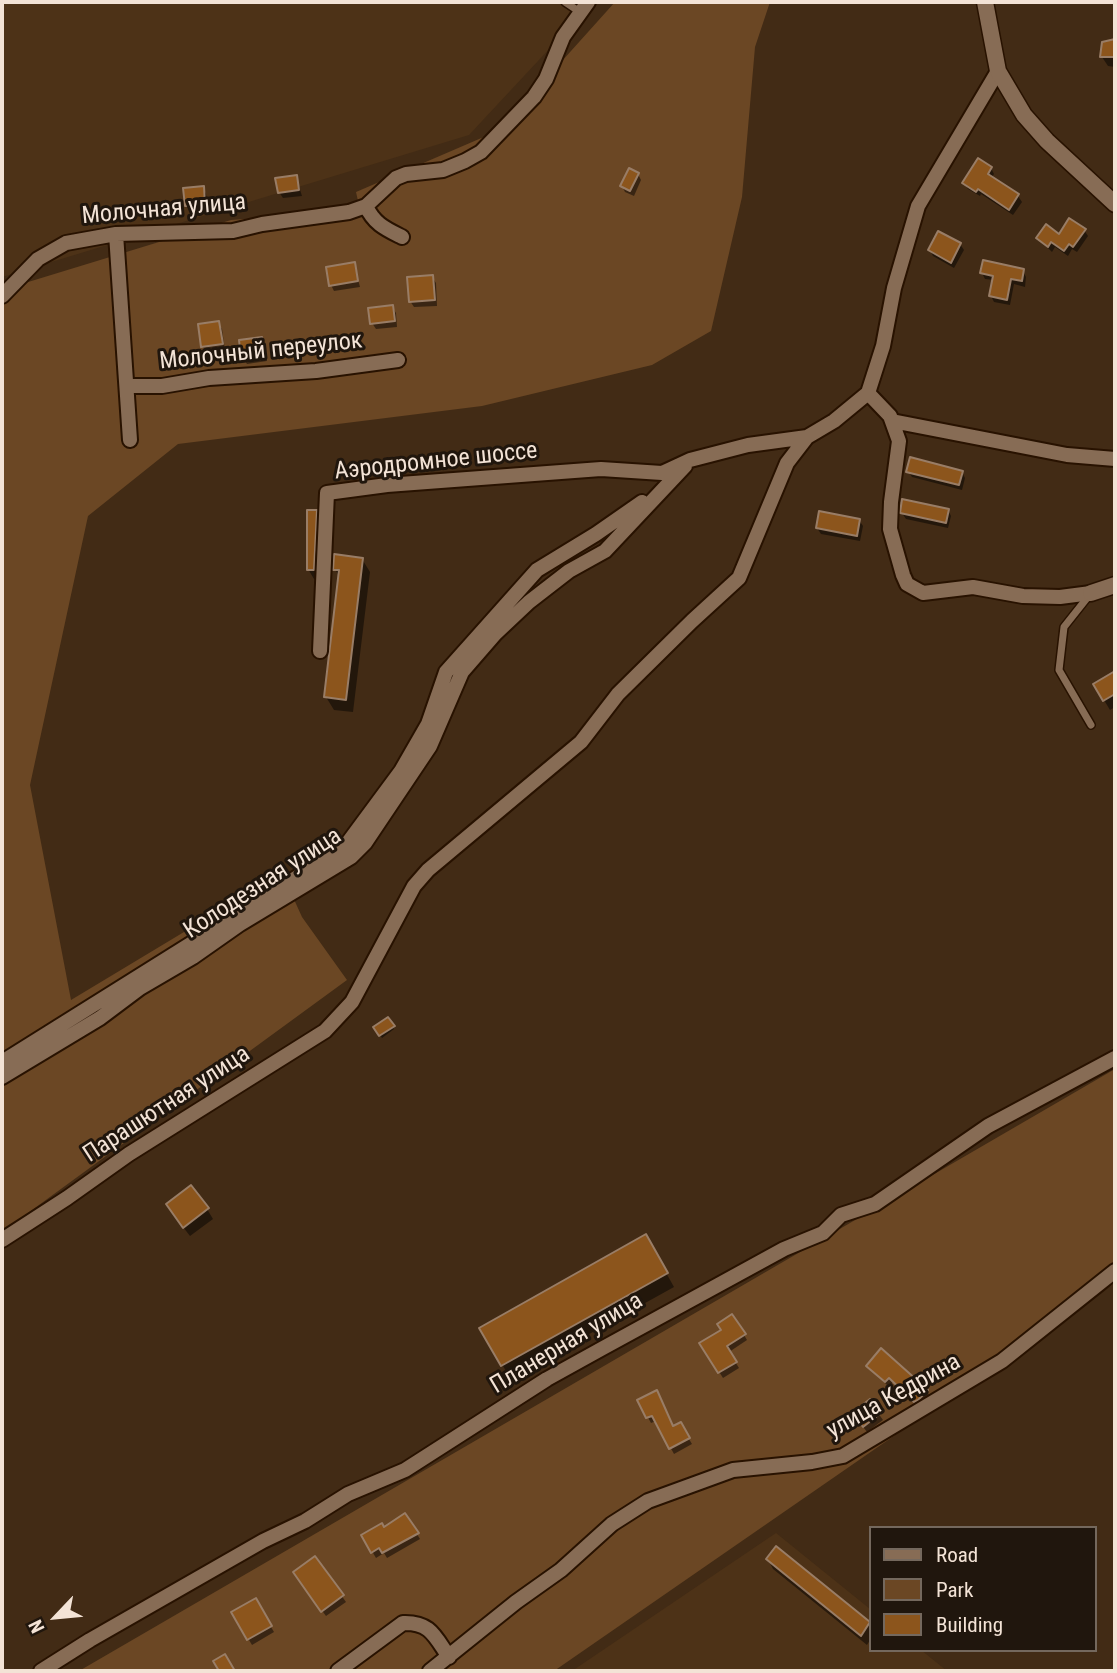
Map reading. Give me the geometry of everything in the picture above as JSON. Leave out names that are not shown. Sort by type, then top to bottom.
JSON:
[{"type":"street","points":[[985,2],[998,71],[1024,115],[1047,141],[1115,204]]},
{"type":"street","name":"Молочная улица","points":[[2,296],[38,258],[66,243],[116,234],[233,232],[262,224],[349,212],[366,206],[396,178],[406,174],[443,170],[481,152],[534,97],[546,79],[563,37],[584,7]]},
{"type":"street","points":[[998,71],[918,206],[894,288],[883,346],[868,393],[890,416],[899,440],[890,529],[903,576],[907,583],[922,593],[973,587],[1023,596],[1060,597],[1091,593],[1115,585]]},
{"type":"street","points":[[366,206],[370,216],[378,224],[402,237]]},
{"type":"street","name":"Молочный переулок","points":[[116,234],[130,440]]},
{"type":"street","name":"Молочный переулок","points":[[128,386],[162,386],[209,378],[316,371],[398,360]]},
{"type":"street","name":"Аэродромное шоссе","points":[[320,651],[327,493],[387,485],[601,469],[662,473],[690,460],[748,445],[807,437],[834,421],[868,393]]},
{"type":"street","points":[[892,421],[1067,455],[1115,459]]},
{"type":"street","name":"Парашютная улица","points":[[2,1240],[129,1154],[325,1031],[352,1002],[414,886],[428,870],[581,742],[618,694],[739,578],[787,463],[807,437]]},
{"type":"street","name":"Колодезная улица","points":[[2,1077],[100,1018],[140,988],[193,957],[240,924],[351,858],[365,843],[430,746],[462,672],[495,634],[529,602],[569,571],[605,551],[690,460]]},
{"type":"street","name":"Аэродромное шоссе","points":[[446,672],[537,570],[640,504],[662,473]]},
{"type":"street","name":"Колодезная улица","points":[[2,1062],[344,848],[401,771],[428,724],[446,672]]},
{"type":"street","name":"Планерная улица","points":[[41,1671],[90,1640],[263,1541],[305,1521],[348,1494],[405,1470],[547,1379],[784,1249],[823,1233],[841,1215],[875,1203],[988,1126],[1115,1058]]},
{"type":"street","name":"улица Кедрина","points":[[430,1671],[516,1602],[561,1570],[612,1524],[648,1501],[733,1470],[843,1456],[1002,1361],[1115,1271]]},
{"type":"street","points":[[338,1671],[403,1623],[421,1624],[430,1630],[449,1657]]},
{"type":"lane","points":[[565,2],[584,7]]},
{"type":"lane","points":[[1091,593],[1064,627],[1059,670],[1091,725]]},
{"type":"shaded area","points":[[2,2],[593,2],[469,135],[2,277]]},
{"type":"shaded area","points":[[776,1533],[869,1608],[869,1652],[923,1652],[947,1671],[572,1671]]},
{"type":"green space","points":[[615,2],[770,2],[755,47],[742,197],[711,331],[652,365],[482,406],[178,444],[88,516],[30,785],[71,1000],[282,873],[302,917],[347,980],[2,1232],[2,290],[231,220],[360,210],[356,192],[500,130]]},
{"type":"green space","points":[[1115,1069],[1115,1283],[554,1671],[79,1671]]},
{"type":"building","points":[[1115,39],[1115,57],[1100,57],[1102,42]]},
{"type":"building","points":[[978,158],[992,167],[988,174],[1019,194],[1009,210],[978,189],[976,192],[962,183]]},
{"type":"building","points":[[629,168],[639,173],[630,191],[620,186]]},
{"type":"building","points":[[297,175],[299,190],[278,193],[275,178]]},
{"type":"building","points":[[204,186],[205,205],[185,206],[183,188]]},
{"type":"building","points":[[1069,218],[1086,229],[1073,247],[1069,244],[1064,251],[1051,242],[1048,247],[1036,238],[1046,224],[1059,234]]},
{"type":"building","points":[[938,231],[961,243],[951,263],[928,250]]},
{"type":"building","points":[[983,260],[1024,269],[1022,281],[1011,279],[1007,300],[989,296],[993,276],[980,273]]},
{"type":"building","points":[[355,262],[358,281],[329,286],[326,267]]},
{"type":"building","points":[[433,275],[435,300],[409,302],[407,277]]},
{"type":"building","points":[[393,305],[395,321],[370,324],[368,308]]},
{"type":"building","points":[[219,321],[223,344],[201,347],[198,324]]},
{"type":"building","points":[[262,337],[265,355],[241,358],[239,340]]},
{"type":"building","points":[[910,457],[963,471],[959,485],[906,472]]},
{"type":"building","points":[[902,499],[949,509],[946,523],[900,513]]},
{"type":"building","points":[[307,510],[317,510],[314,570],[307,570]]},
{"type":"building","points":[[819,511],[860,519],[857,536],[816,528]]},
{"type":"building","points":[[334,554],[363,558],[346,700],[324,697],[339,570],[333,570]]},
{"type":"building","points":[[1115,671],[1115,694],[1103,701],[1093,684]]},
{"type":"building","points":[[388,1017],[395,1026],[379,1036],[373,1027]]},
{"type":"building","points":[[191,1185],[209,1208],[183,1228],[166,1204]]},
{"type":"building","points":[[646,1234],[668,1273],[501,1366],[479,1328]]},
{"type":"building","points":[[732,1314],[746,1334],[727,1346],[737,1362],[718,1373],[699,1343],[721,1330],[717,1324]]},
{"type":"building","points":[[881,1348],[928,1390],[918,1400],[914,1402],[889,1378],[885,1382],[866,1366]]},
{"type":"building","points":[[657,1390],[673,1426],[681,1422],[690,1438],[669,1449],[652,1416],[646,1418],[637,1400]]},
{"type":"building","points":[[870,1399],[881,1413],[863,1427],[852,1413]]},
{"type":"building","points":[[405,1513],[419,1533],[382,1553],[379,1548],[371,1553],[361,1535],[382,1523],[384,1527]]},
{"type":"building","points":[[776,1546],[869,1621],[861,1636],[766,1559]]},
{"type":"building","points":[[315,1556],[344,1595],[321,1612],[293,1572]]},
{"type":"building","points":[[256,1598],[272,1626],[247,1640],[231,1612]]},
{"type":"building","points":[[225,1654],[235,1671],[219,1671],[213,1661]]}]
